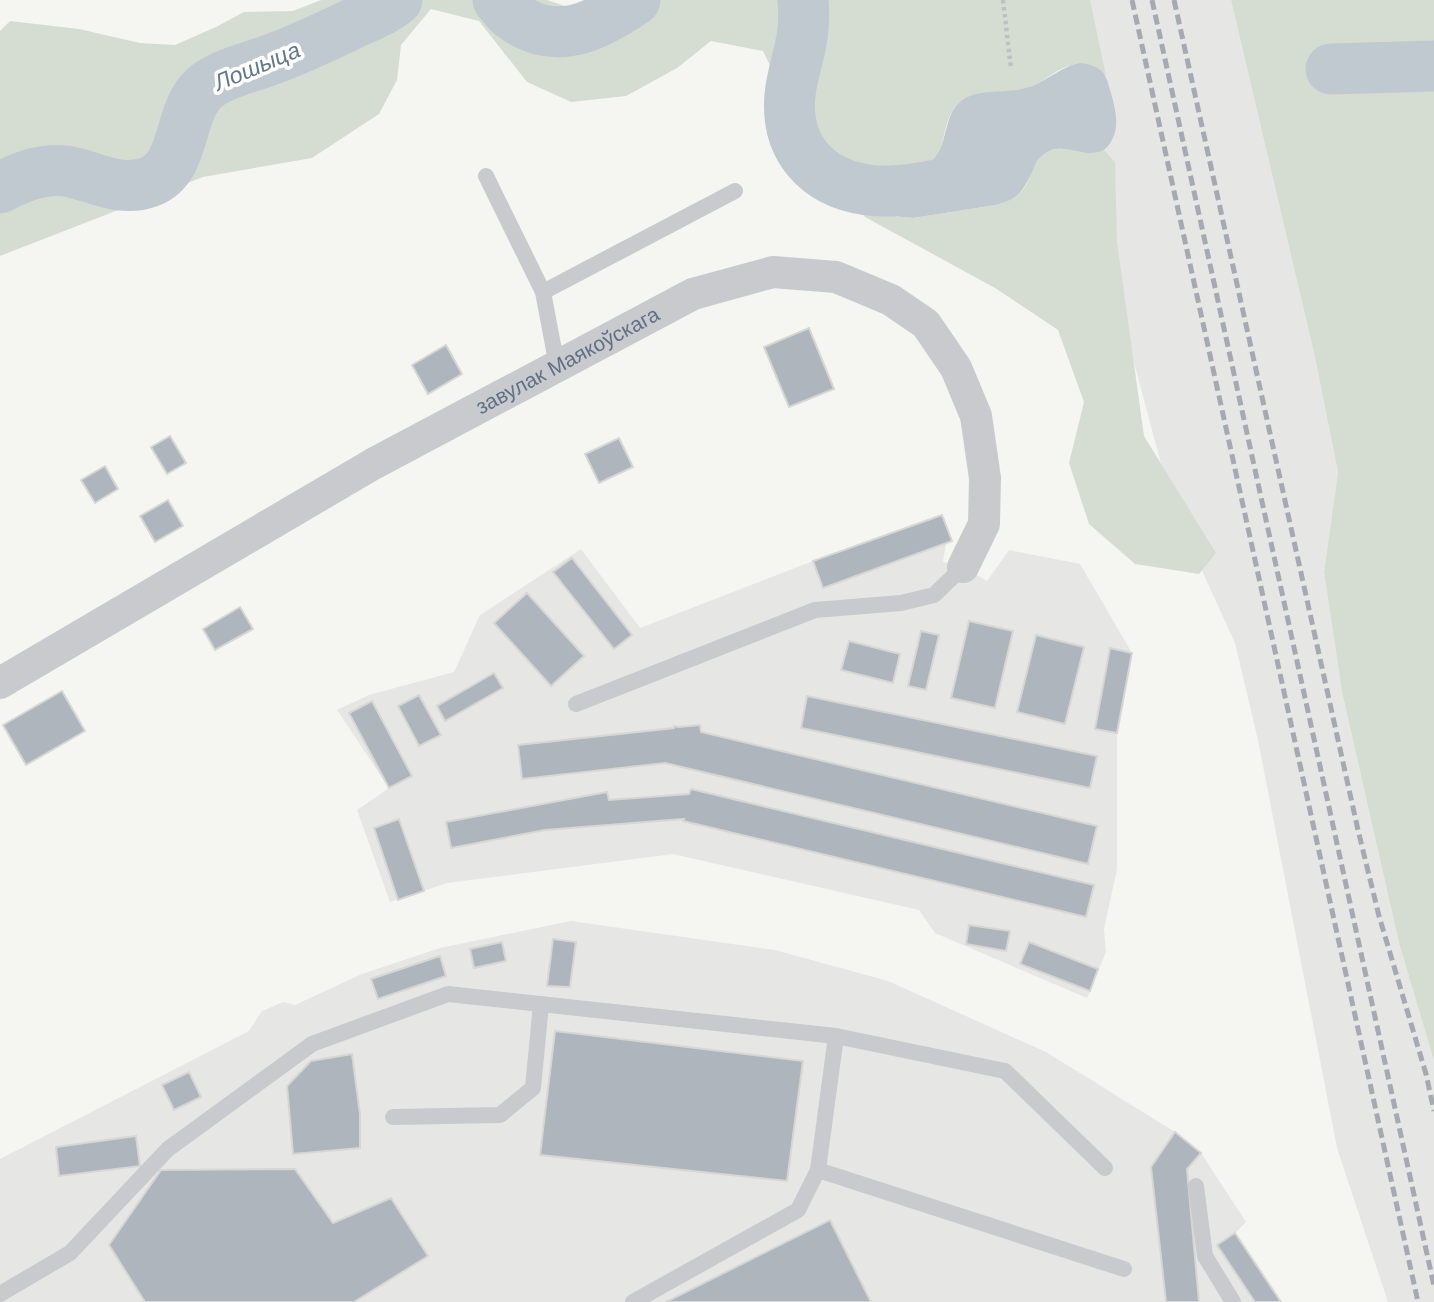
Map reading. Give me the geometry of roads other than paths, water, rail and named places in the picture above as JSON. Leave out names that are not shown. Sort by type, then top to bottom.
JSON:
[{"type":"street","name":"завулак Маякоўскага","points":[[0,683],[373,464],[693,294],[773,272],[836,277],[891,300],[926,324],[956,368],[976,416],[985,478],[984,524],[963,568]]},
{"type":"lane","points":[[486,176],[543,292],[558,366]]},
{"type":"lane","points":[[543,292],[735,191]]},
{"type":"lane","points":[[576,704],[815,610],[901,603],[934,595],[963,568]]},
{"type":"lane","points":[[0,1294],[70,1253],[168,1149],[312,1044],[448,994],[836,1036],[1005,1071],[1105,1168]]},
{"type":"lane","points":[[393,1117],[500,1115],[533,1088],[541,1004]]},
{"type":"lane","points":[[633,1302],[798,1210],[818,1170],[836,1036]]},
{"type":"lane","points":[[818,1170],[1124,1269]]},
{"type":"lane","points":[[1196,1186],[1205,1256],[1233,1302]]},
{"type":"waterway","name":"Лошыца","points":[[0,188],[32,174],[57,170],[117,185],[149,182],[171,164],[191,108],[208,85],[229,74],[309,44],[380,11],[397,0]]},
{"type":"waterway","name":"Лошыца","points":[[498,0],[511,14],[529,26],[560,32],[591,25],[635,0]]},
{"type":"waterway","name":"Лошыца","points":[[803,0],[803,32],[791,88],[790,114],[799,147],[808,160],[834,180],[868,190],[902,190],[959,180]]},
{"type":"waterway","name":"Лошыца","points":[[1331,69],[1434,66]]},
{"type":"railway","points":[[1132,0],[1418,1302]]},
{"type":"railway","points":[[1152,0],[1434,1286]]},
{"type":"railway","points":[[1174,0],[1358,830],[1379,916],[1426,1074],[1434,1111]]}]
